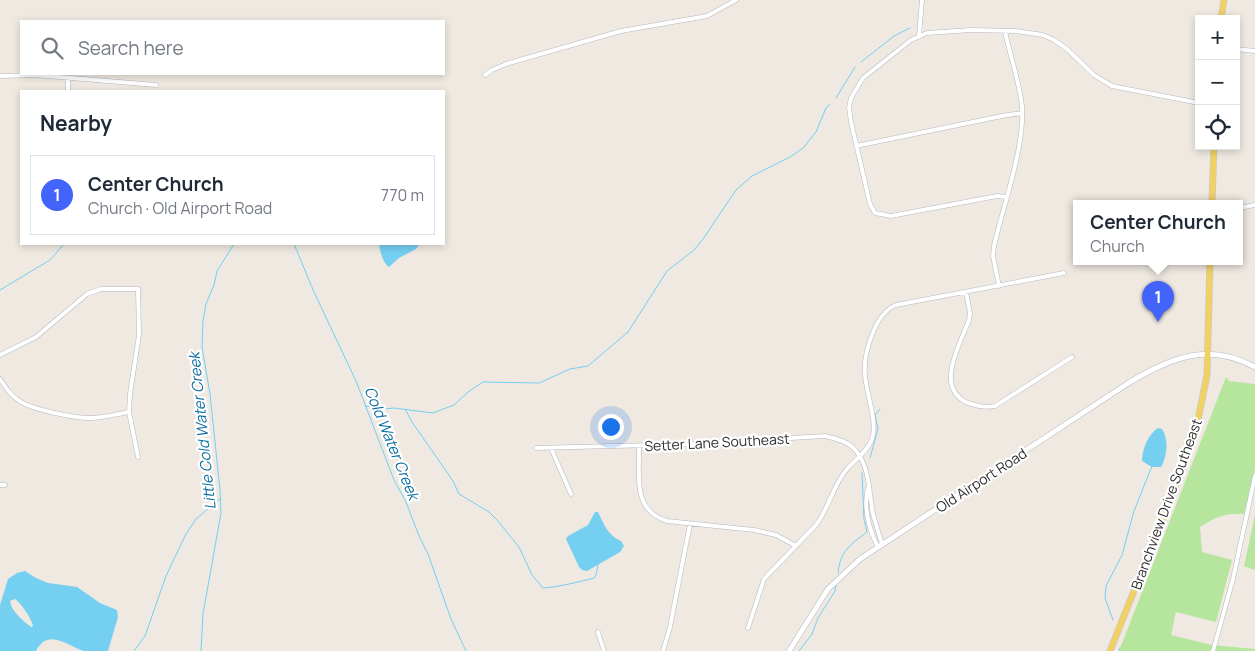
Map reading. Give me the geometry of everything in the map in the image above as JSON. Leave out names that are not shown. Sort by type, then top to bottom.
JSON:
[{"type":"main road","points":[[1222,15],[1224,0]]},
{"type":"main road","points":[[1212,200],[1214,150]]},
{"type":"main road","name":"Branchview Drive Southeast","points":[[1110,651],[1193,438],[1203,399],[1208,353],[1210,265]]},
{"type":"street","points":[[485,75],[506,64],[621,31],[707,16],[736,0]]},
{"type":"street","points":[[919,36],[922,0]]},
{"type":"street","points":[[999,286],[993,256],[1016,161],[1022,114],[1018,86],[1005,30]]},
{"type":"street","points":[[1006,197],[997,196],[890,216],[875,213],[870,204],[849,108],[853,92],[859,82],[919,36],[936,31],[1005,30],[1034,32],[1054,40],[1067,49],[1094,75],[1112,86],[1195,102]]},
{"type":"street","points":[[1240,49],[1255,51]]},
{"type":"street","points":[[0,76],[35,75],[156,85]]},
{"type":"street","points":[[68,78],[68,90]]},
{"type":"street","points":[[856,146],[1002,116],[1022,114]]},
{"type":"street","points":[[748,628],[764,580],[822,517],[840,478],[871,441],[872,418],[864,373],[871,340],[881,318],[896,305],[1064,273]]},
{"type":"street","points":[[0,355],[36,337],[87,294],[94,291],[138,289],[139,335],[129,412],[138,456]]},
{"type":"street","points":[[966,292],[970,313],[969,320],[950,373],[958,395],[966,401],[984,407],[995,406],[1072,356]]},
{"type":"street","points":[[1208,353],[1229,356],[1255,367]]},
{"type":"street","name":"Old Airport Road","points":[[788,651],[828,589],[860,559],[1138,378],[1163,364],[1208,353]]},
{"type":"street","points":[[0,379],[10,394],[31,406],[78,417],[92,418],[129,412]]},
{"type":"street","name":"Setter Lane Southeast","points":[[536,448],[763,441],[825,436],[839,439],[856,450],[860,456]]},
{"type":"street","points":[[639,446],[639,492],[646,507],[659,519],[754,530],[776,535],[796,546]]},
{"type":"street","points":[[551,448],[571,494]]},
{"type":"street","points":[[860,456],[865,468],[868,486],[865,498],[867,511],[874,538],[880,546]]},
{"type":"street","points":[[1213,651],[1233,579],[1255,476]]},
{"type":"street","points":[[663,651],[670,627],[690,524]]},
{"type":"street","points":[[598,632],[604,651]]},
{"type":"green space","points":[[1226,377],[1229,381],[1255,384],[1255,469],[1244,514],[1221,516],[1200,527],[1202,552],[1232,560],[1216,622],[1176,612],[1171,635],[1212,645],[1255,649],[1255,651],[1119,651]]},
{"type":"green space","points":[[1255,515],[1255,570],[1244,566]]},
{"type":"water","points":[[379,245],[419,245],[389,267],[385,263]]},
{"type":"water","points":[[1158,428],[1162,429],[1166,438],[1166,453],[1161,467],[1152,467],[1142,461],[1142,457],[1144,447]]},
{"type":"water","points":[[595,512],[598,512],[610,533],[621,541],[624,546],[620,552],[587,571],[579,567],[566,539],[588,525]]},
{"type":"water","points":[[25,571],[48,583],[77,587],[100,603],[117,610],[118,617],[108,651],[84,651],[65,642],[52,639],[46,640],[36,651],[0,651],[0,605],[8,579],[17,573]],"holes":[[[15,599],[23,607],[33,626],[31,627],[18,616],[10,601]]]},
{"type":"waterway","points":[[861,62],[894,36],[910,28]]},
{"type":"waterway","points":[[836,98],[855,67]]},
{"type":"waterway","points":[[365,406],[433,413],[454,405],[483,382],[539,383],[570,369],[588,366],[628,332],[667,271],[694,250],[736,190],[752,176],[790,157],[803,148],[816,132],[826,108],[830,104]]},
{"type":"waterway","points":[[0,290],[50,260],[63,245]]},
{"type":"waterway","name":"Little Cold Water Creek","points":[[201,651],[203,614],[221,513],[210,394],[202,347],[203,321],[206,304],[214,285],[217,271],[233,245]]},
{"type":"waterway","name":"Cold Water Creek","points":[[294,245],[314,292],[356,381],[394,480],[406,502],[428,554],[451,619],[466,651]]},
{"type":"waterway","points":[[405,409],[453,481],[459,494],[489,512],[497,520],[519,547],[532,575],[543,588],[594,578],[598,565]]},
{"type":"waterway","points":[[870,458],[878,429],[875,415],[880,409]]},
{"type":"waterway","points":[[1113,620],[1105,598],[1106,586],[1122,555],[1134,511],[1152,466]]},
{"type":"waterway","points":[[838,573],[841,559],[847,549],[867,532],[864,519],[862,473]]},
{"type":"waterway","points":[[134,651],[145,636],[166,576],[186,534],[196,519],[220,499]]},
{"type":"waterway","points":[[799,651],[812,634],[818,618],[835,591],[836,586]]},
{"type":"place","name":"Center Church","points":[[1158,322]]}]
